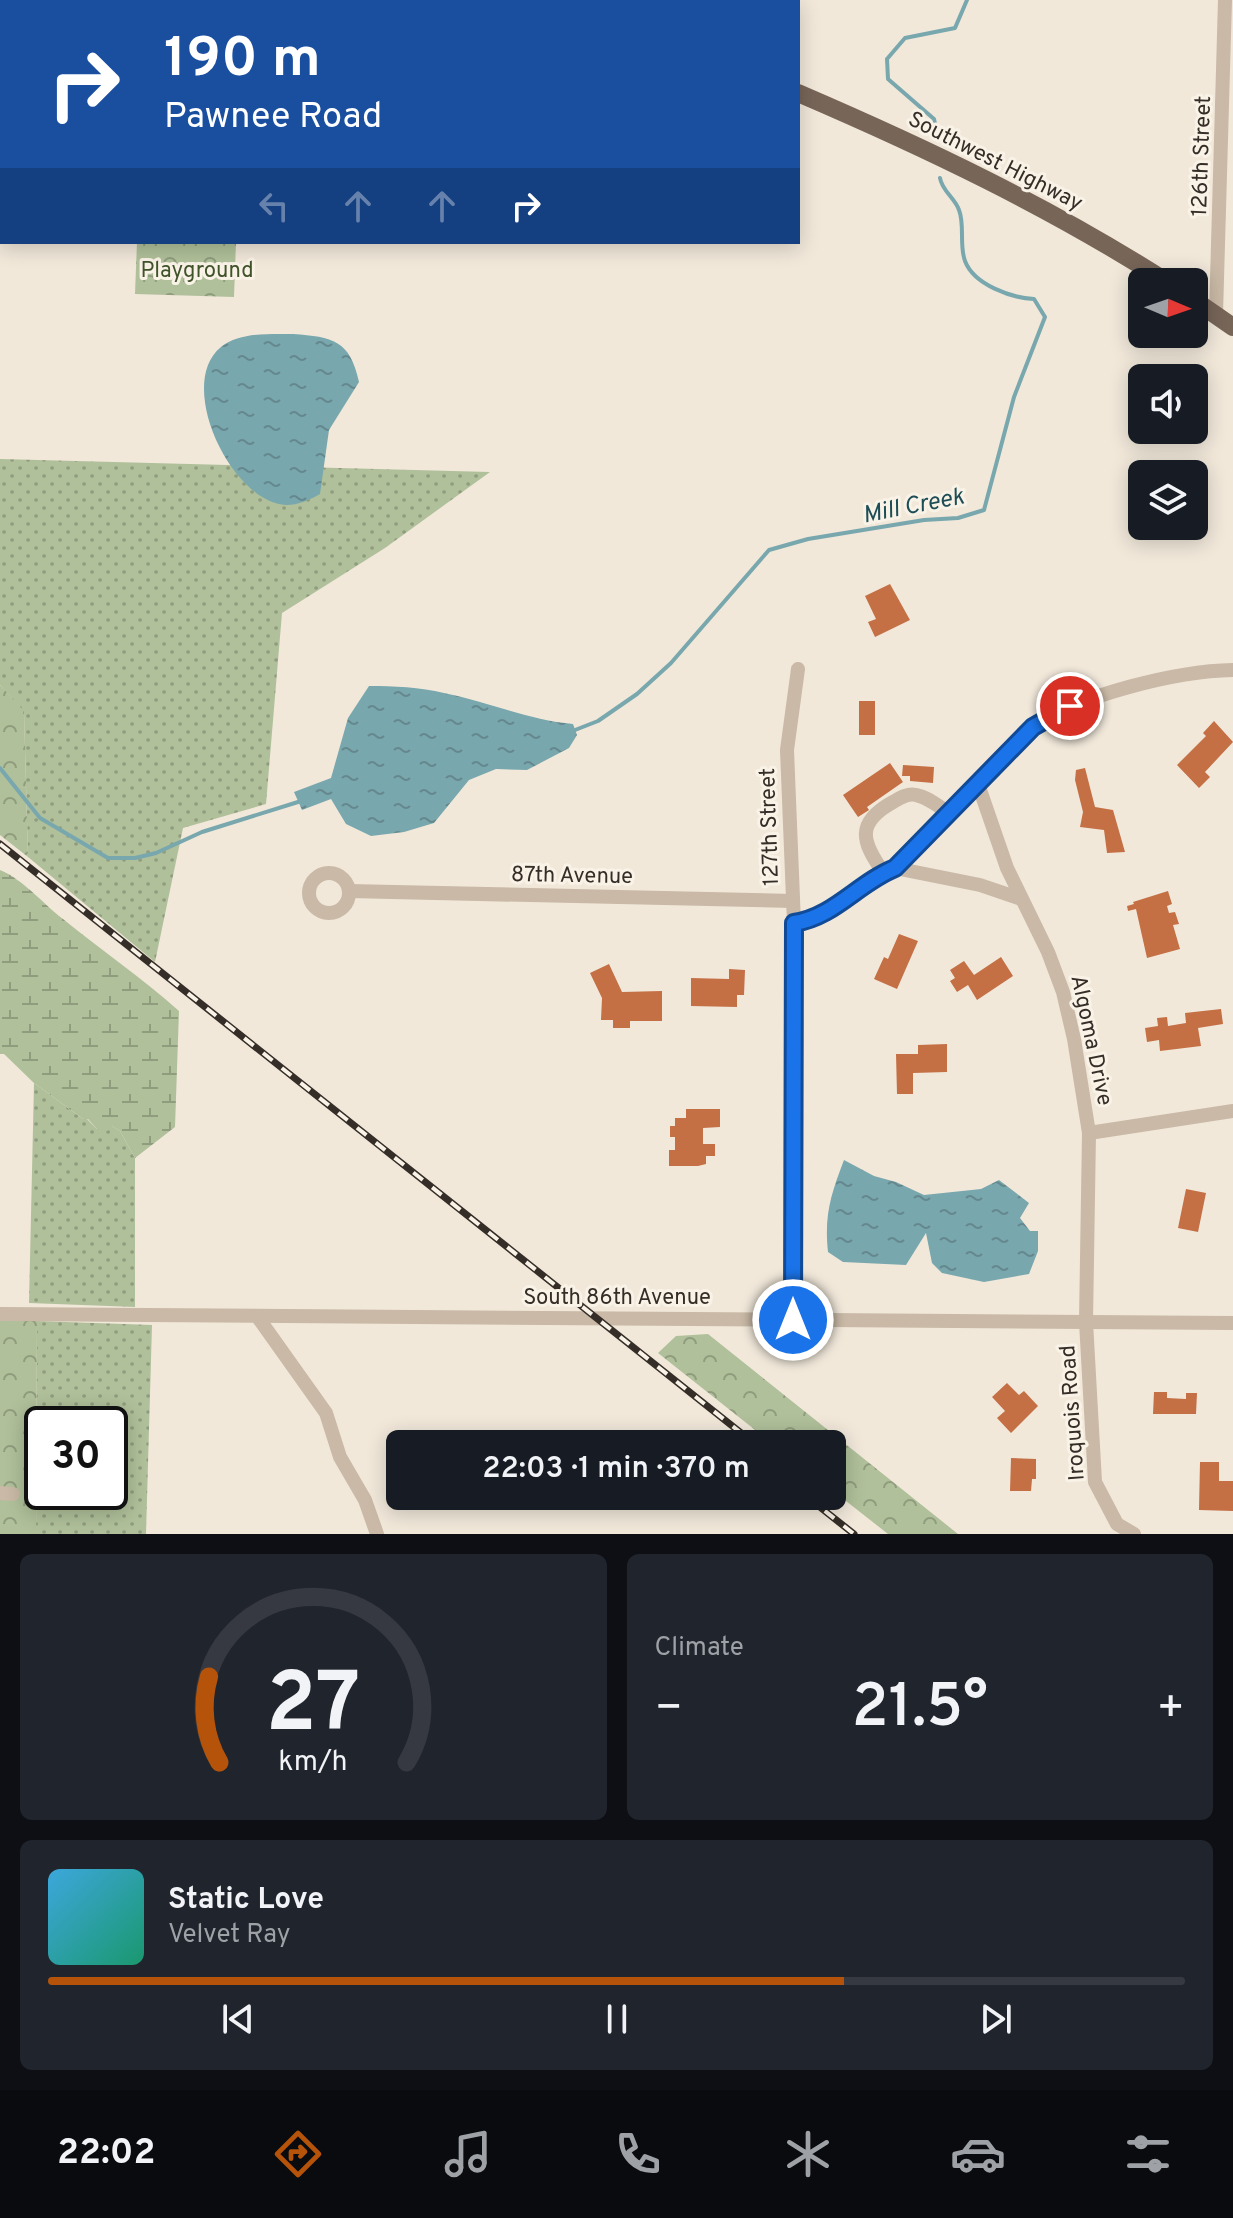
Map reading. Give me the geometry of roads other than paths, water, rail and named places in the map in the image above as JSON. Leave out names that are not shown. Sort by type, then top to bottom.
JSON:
[{"type":"main road","name":"Southwest Highway","points":[[800,94],[999,185],[1145,268]]},
{"type":"main road","points":[[1208,309],[1233,327]]},
{"type":"street","name":"126th Street","points":[[1216,314],[1228,95],[1225,0]]},
{"type":"street","name":"127th Street","points":[[793,1320],[794,923],[787,750],[798,669]]},
{"type":"street","points":[[794,923],[824,914],[889,870],[1033,727],[1070,706],[1181,675],[1233,670]]},
{"type":"street","name":"Algoma Drive","points":[[978,784],[1007,868],[1048,952],[1063,992],[1074,1039],[1089,1133],[1086,1322]]},
{"type":"street","points":[[949,813],[917,795],[906,795],[882,808],[868,822],[864,837],[870,854],[889,870],[980,885],[1021,899]]},
{"type":"street","name":"87th Avenue","points":[[349,891],[793,901]]},
{"type":"street","points":[[1089,1133],[1233,1111]]},
{"type":"street","name":"South 86th Avenue","points":[[0,1314],[1233,1323]]},
{"type":"street","points":[[257,1316],[326,1413],[340,1457],[365,1500],[377,1534]]},
{"type":"street","name":"Iroquois Road","points":[[1086,1322],[1095,1482],[1117,1524],[1134,1534]]},
{"type":"water","points":[[293,334],[338,343],[351,357],[359,382],[329,430],[320,494],[304,502],[286,505],[266,499],[246,484],[229,463],[216,439],[207,412],[204,387],[208,364],[229,342],[256,335]]},
{"type":"water","points":[[369,686],[435,691],[540,719],[573,724],[577,735],[569,748],[527,770],[496,769],[469,780],[434,823],[404,832],[371,836],[346,824],[331,799],[302,810],[294,792],[331,778],[348,718]]},
{"type":"water","points":[[844,1160],[874,1176],[924,1195],[981,1189],[999,1180],[1029,1203],[1020,1218],[1030,1231],[1038,1231],[1038,1251],[1029,1274],[984,1282],[942,1273],[932,1263],[926,1233],[906,1265],[843,1262],[828,1252],[827,1227],[832,1194]]},
{"type":"waterway","name":"Mill Creek","points":[[935,124],[934,119],[888,79],[887,59],[905,38],[955,28],[967,0]]},
{"type":"waterway","name":"Mill Creek","points":[[575,730],[598,721],[637,694],[671,663],[769,550],[808,539],[924,520],[958,518],[984,510],[1014,397],[1045,317],[1034,299],[995,289],[976,277],[963,255],[959,210],[940,178]]},
{"type":"waterway","points":[[0,768],[40,818],[108,858],[135,858],[156,853],[202,832],[298,802]]},
{"type":"railway","points":[[0,844],[737,1430]]},
{"type":"railway","points":[[824,1510],[854,1534]]},
{"type":"park label","name":"Playground","points":[[197,269]]}]
